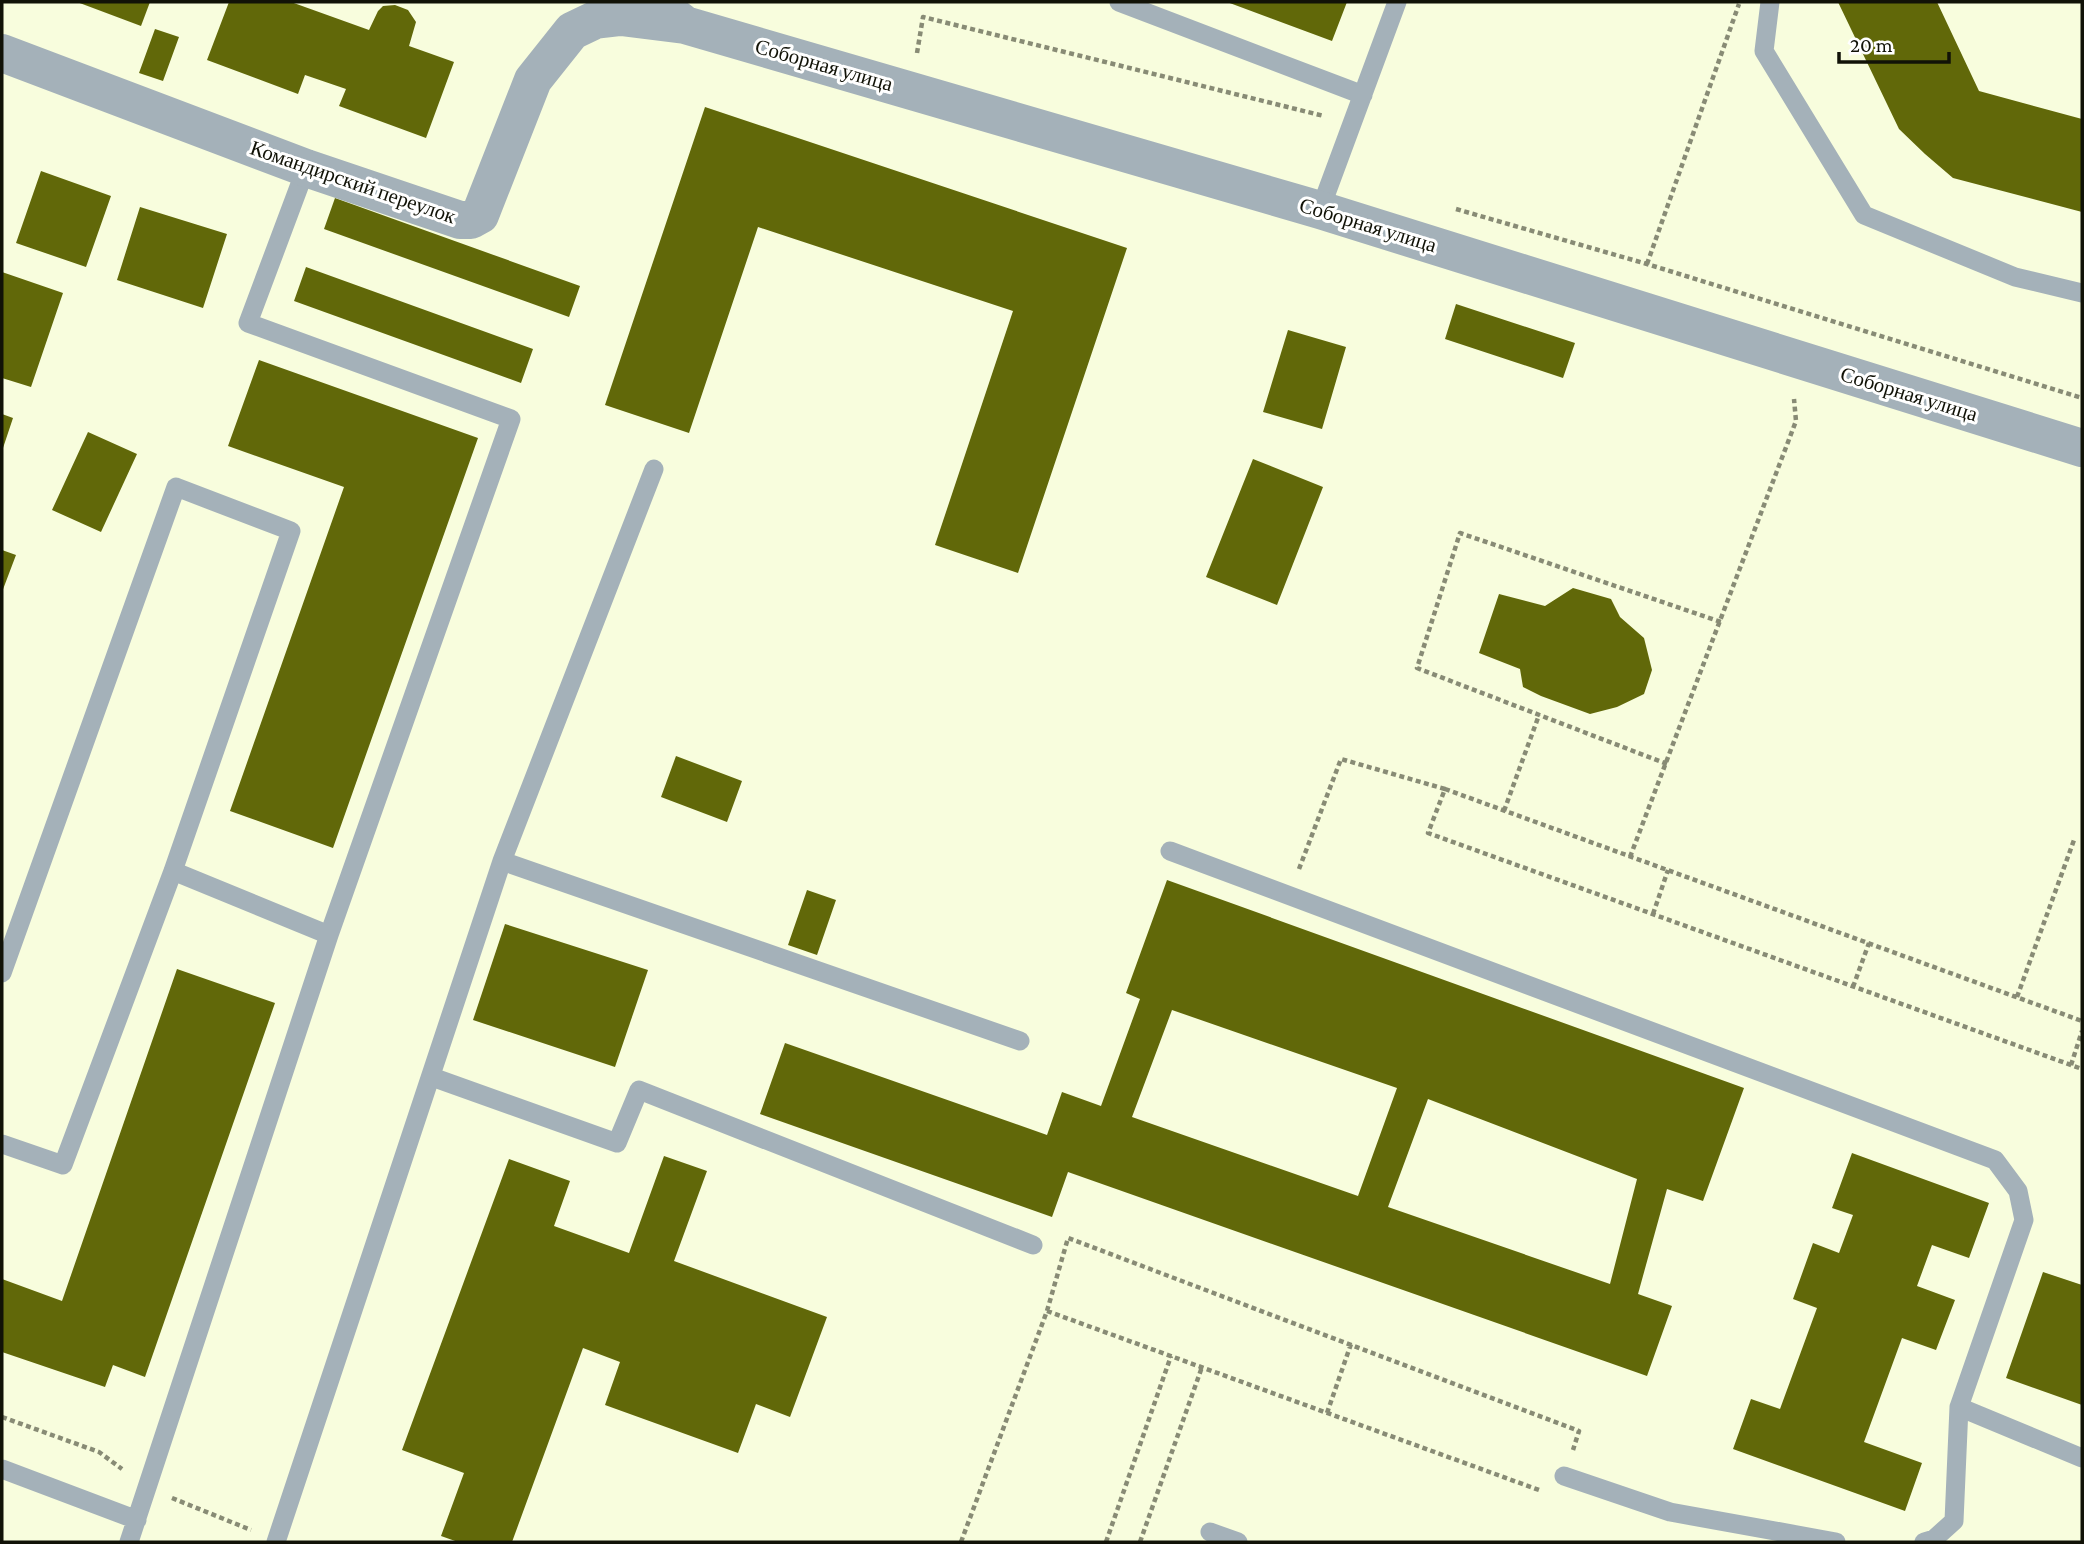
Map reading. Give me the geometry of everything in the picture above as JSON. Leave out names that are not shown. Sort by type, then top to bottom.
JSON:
[{"type":"street","name":"Командирский переулок","points":[[2,53],[306,168],[460,220],[471,220],[480,215],[533,80],[572,32],[595,20],[671,13]]},
{"type":"street","name":"Соборная улица","points":[[671,13],[1320,210],[2082,447]]},
{"type":"lane","points":[[1119,2],[1363,95]]},
{"type":"lane","points":[[1320,210],[1397,2]]},
{"type":"lane","points":[[1770,2],[1764,51],[1864,215],[2015,277],[2082,293]]},
{"type":"lane","points":[[129,1542],[330,935],[510,419],[248,323],[306,168]]},
{"type":"lane","points":[[276,1542],[502,862],[654,468]]},
{"type":"lane","points":[[2,973],[176,487],[291,531],[173,871],[63,1165],[2,1144]]},
{"type":"lane","points":[[1170,851],[1994,1160],[2018,1191],[2024,1220],[1959,1407],[1954,1521],[1934,1539],[1924,1542]]},
{"type":"lane","points":[[502,862],[1020,1041]]},
{"type":"lane","points":[[173,871],[330,935]]},
{"type":"lane","points":[[432,1077],[617,1143],[639,1090],[1033,1245]]},
{"type":"lane","points":[[1959,1407],[2082,1458]]},
{"type":"lane","points":[[2,1469],[137,1520]]},
{"type":"lane","points":[[1564,1476],[1670,1512],[1836,1542]]},
{"type":"lane","points":[[1210,1532],[1238,1542]]},
{"type":"path","points":[[1647,264],[1740,2]]},
{"type":"path","points":[[915,62],[923,17],[1352,123]]},
{"type":"path","points":[[1449,207],[1647,264],[2082,398]]},
{"type":"path","points":[[1630,857],[1796,421]]},
{"type":"path","points":[[1667,764],[1417,668],[1460,533],[1721,622]]},
{"type":"path","points":[[1504,811],[1539,715]]},
{"type":"path","points":[[1288,895],[1341,759],[1445,789],[2082,1021]]},
{"type":"path","points":[[1445,789],[1428,833],[2082,1069]]},
{"type":"path","points":[[2017,997],[2074,840]]},
{"type":"path","points":[[1653,914],[1668,870]]},
{"type":"path","points":[[1853,987],[1869,943]]},
{"type":"path","points":[[2071,1065],[2082,1031]]},
{"type":"path","points":[[961,1542],[1047,1311],[1068,1238],[1579,1431],[1558,1496],[1047,1311]]},
{"type":"path","points":[[1327,1413],[1351,1344]]},
{"type":"path","points":[[1106,1542],[1171,1356]]},
{"type":"path","points":[[1140,1542],[1202,1367]]},
{"type":"building","points":[[77,2],[150,2],[141,26]]},
{"type":"building","points":[[229,2],[291,2],[369,30],[383,6],[395,5],[408,10],[416,22],[409,46],[454,62],[426,138],[339,106],[346,89],[305,75],[298,94],[207,60]]},
{"type":"building","points":[[1227,2],[1347,2],[1332,41]]},
{"type":"building","points":[[1838,2],[1937,2],[1979,91],[2082,119],[2082,212],[1953,178],[1925,154],[1899,129]]},
{"type":"building","points":[[155,29],[179,37],[163,81],[139,73]]},
{"type":"building","points":[[705,107],[1127,248],[1018,573],[935,545],[1013,311],[758,227],[689,433],[605,405]]},
{"type":"building","points":[[41,171],[111,196],[86,267],[16,243]]},
{"type":"building","points":[[335,198],[580,286],[569,317],[324,229]]},
{"type":"building","points":[[140,207],[227,234],[203,308],[117,280]]},
{"type":"building","points":[[306,267],[533,349],[521,383],[294,301]]},
{"type":"building","points":[[2,272],[63,293],[31,387],[2,378]]},
{"type":"building","points":[[1456,304],[1575,343],[1563,378],[1445,339]]},
{"type":"building","points":[[1288,330],[1346,347],[1322,429],[1263,412]]},
{"type":"building","points":[[259,360],[478,438],[333,848],[230,811],[344,487],[228,446]]},
{"type":"building","points":[[2,414],[13,418],[2,451]]},
{"type":"building","points":[[88,432],[137,454],[101,532],[52,510]]},
{"type":"building","points":[[1253,459],[1323,487],[1277,605],[1206,577]]},
{"type":"building","points":[[2,550],[16,555],[2,592]]},
{"type":"building","points":[[1573,588],[1611,599],[1620,617],[1644,638],[1652,670],[1644,694],[1617,707],[1590,714],[1523,687],[1520,669],[1479,653],[1499,594],[1545,606]]},
{"type":"building","points":[[676,756],[742,781],[727,822],[661,797]]},
{"type":"building","points":[[1167,880],[1744,1088],[1703,1201],[1667,1189],[1638,1294],[1672,1306],[1647,1376],[1068,1172],[1052,1217],[760,1114],[785,1043],[1047,1135],[1062,1092],[1101,1106],[1140,999],[1126,993]],"holes":[[[1172,1010],[1397,1088],[1358,1196],[1132,1117]],[[1428,1099],[1637,1179],[1610,1284],[1388,1207]]]},
{"type":"building","points":[[807,890],[836,900],[817,955],[788,945]]},
{"type":"building","points":[[505,924],[648,970],[615,1067],[473,1020]]},
{"type":"building","points":[[177,969],[275,1003],[145,1377],[113,1365],[105,1387],[2,1352],[2,1279],[62,1301]]},
{"type":"building","points":[[1852,1153],[1989,1203],[1969,1258],[1932,1245],[1917,1286],[1955,1300],[1936,1350],[1902,1338],[1864,1442],[1922,1463],[1905,1511],[1733,1449],[1751,1399],[1780,1409],[1817,1308],[1793,1299],[1813,1243],[1839,1253],[1853,1215],[1832,1208]]},
{"type":"building","points":[[664,1156],[707,1171],[674,1261],[827,1317],[790,1417],[756,1404],[738,1453],[605,1405],[620,1362],[583,1348],[512,1542],[458,1542],[441,1536],[464,1473],[402,1450],[509,1159],[570,1181],[554,1226],[629,1253]]},
{"type":"building","points":[[2043,1272],[2082,1285],[2082,1405],[2006,1378]]}]
